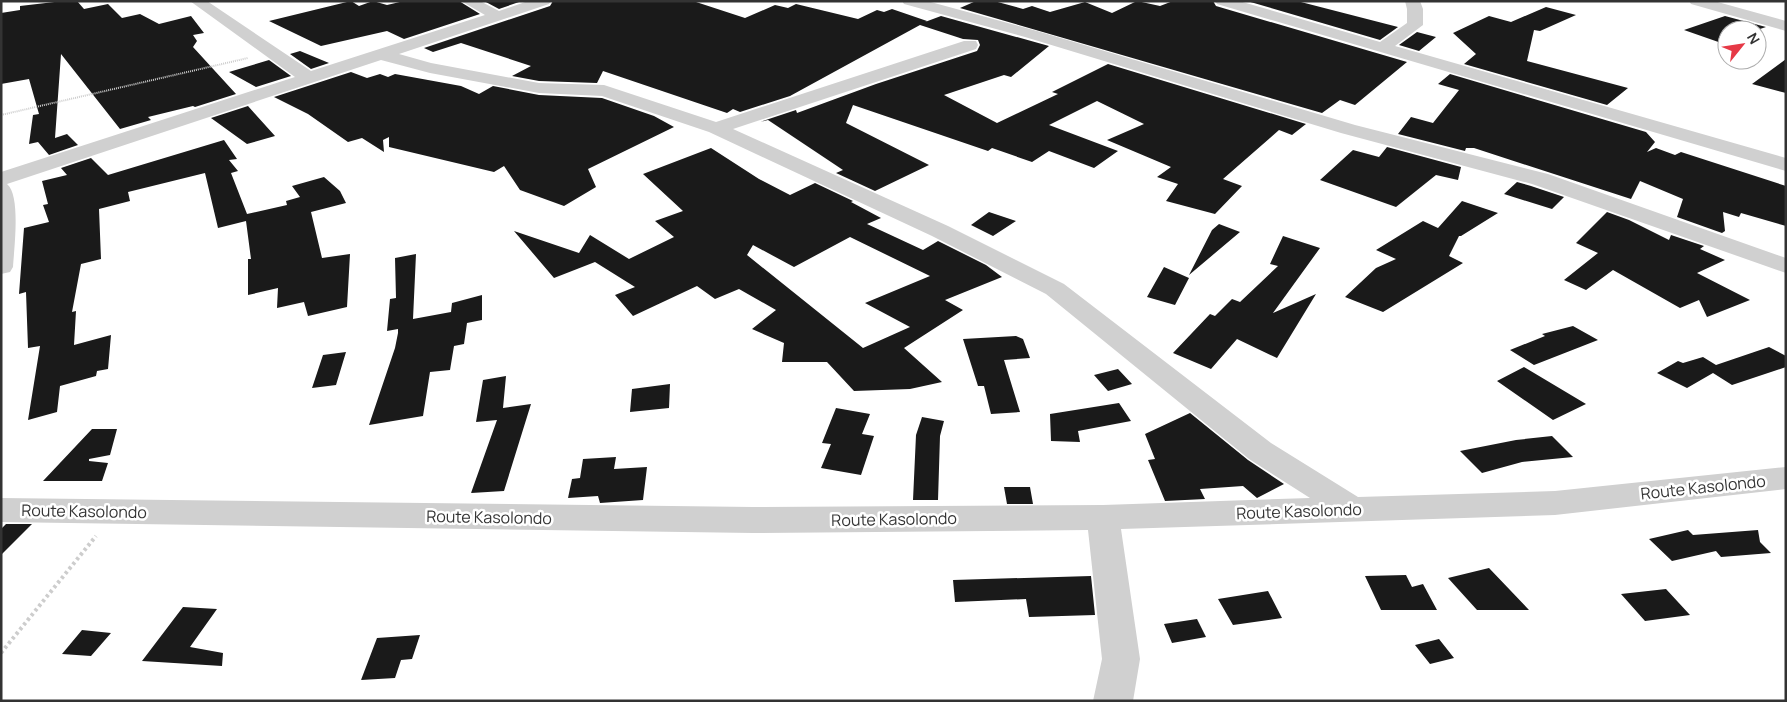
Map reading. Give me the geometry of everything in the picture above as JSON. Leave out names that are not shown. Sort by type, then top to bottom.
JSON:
[{"type":"street","points":[[197,1],[309,78]]},
{"type":"street","points":[[468,1],[498,16]]},
{"type":"street","points":[[1,180],[544,1]]},
{"type":"street","points":[[909,1],[1050,39],[1338,127],[1540,179],[1786,266]]},
{"type":"street","points":[[1222,1],[1786,165]]},
{"type":"street","points":[[1383,47],[1415,25],[1416,9],[1412,1]]},
{"type":"street","points":[[1696,1],[1786,26]]},
{"type":"street","points":[[716,128],[808,96],[970,45]]},
{"type":"street","points":[[382,55],[430,68],[539,88],[604,91],[716,128],[940,231],[1055,289],[1260,451],[1353,510]]},
{"type":"street","points":[[1,189],[4,205],[1,267]]},
{"type":"street","name":"Route Kasolondo","points":[[1,510],[753,520],[1103,517],[1555,503],[1786,478]]},
{"type":"street","points":[[1103,517],[1122,658],[1113,701]]},
{"type":"path","points":[[1,115],[270,52]]},
{"type":"path","points":[[1,653],[115,512]]},
{"type":"building","points":[[77,1],[84,9],[108,4],[122,18],[140,14],[159,24],[191,16],[204,33],[193,35],[197,41],[193,47],[236,94],[195,107],[148,117],[151,120],[120,129],[61,54],[55,138],[67,134],[78,145],[49,155],[38,142],[29,144],[33,115],[39,114],[29,79],[1,84],[1,13],[20,10],[20,6]]},
{"type":"building","points":[[351,1],[359,6],[373,1],[387,5],[404,1],[459,1],[480,14],[404,39],[387,31],[321,46],[269,21]]},
{"type":"building","points":[[484,1],[522,1],[499,9]]},
{"type":"building","points":[[553,1],[693,1],[745,18],[775,5],[788,8],[796,4],[858,19],[877,10],[884,12],[892,9],[927,21],[925,22],[941,16],[1049,46],[1011,77],[1004,75],[944,95],[997,123],[1058,94],[1052,92],[1108,64],[1306,124],[1292,135],[1279,130],[1223,179],[1242,186],[1215,214],[1166,201],[1178,184],[1157,177],[1171,167],[1107,140],[1144,124],[1097,101],[1049,125],[1118,151],[1094,168],[1049,151],[1032,162],[992,148],[988,151],[853,105],[846,123],[929,165],[875,191],[836,173],[843,170],[768,120],[760,122],[796,110],[797,113],[876,84],[977,51],[980,45],[978,40],[963,39],[920,25],[790,96],[740,112],[733,109],[727,113],[603,71],[597,83],[539,81],[512,76],[531,66],[461,43],[433,52],[424,48],[550,6]]},
{"type":"building","points":[[976,1],[994,1],[1023,9],[1032,6],[1050,12],[1085,2],[1112,13],[1137,1],[1160,6],[1173,1],[1213,1],[1216,6],[1407,62],[1355,105],[1340,100],[1322,113],[960,8]]},
{"type":"building","points":[[1247,1],[1297,1],[1398,27],[1380,40]]},
{"type":"building","points":[[1546,7],[1576,15],[1540,31],[1534,30],[1527,61],[1628,88],[1607,105],[1464,64],[1476,54],[1453,33],[1489,16],[1511,22]]},
{"type":"building","points":[[1725,16],[1740,20],[1717,20],[1717,42],[1684,30]]},
{"type":"building","points":[[1417,32],[1436,37],[1419,51],[1399,45]]},
{"type":"building","points":[[300,51],[329,63],[311,69],[290,54]]},
{"type":"building","points":[[1786,59],[1786,93],[1752,84]]},
{"type":"building","points":[[269,60],[291,76],[256,87],[229,72]]},
{"type":"building","points":[[351,72],[367,78],[380,74],[388,77],[395,74],[461,86],[479,94],[493,86],[539,95],[602,98],[654,116],[674,127],[588,169],[596,187],[564,206],[520,190],[504,166],[494,172],[389,147],[389,137],[383,140],[384,152],[362,138],[348,142],[308,114],[274,97]]},
{"type":"building","points":[[1450,74],[1646,132],[1655,142],[1647,152],[1656,148],[1675,155],[1681,152],[1786,186],[1786,226],[1741,213],[1739,217],[1723,212],[1725,231],[1722,233],[1677,217],[1683,199],[1640,181],[1631,199],[1474,148],[1466,148],[1465,151],[1398,134],[1411,117],[1433,123],[1459,90],[1438,84]]},
{"type":"building","points":[[248,106],[275,136],[247,144],[211,118]]},
{"type":"building","points":[[224,140],[237,159],[229,160],[238,171],[231,173],[247,214],[287,205],[286,201],[300,197],[292,186],[324,177],[340,191],[346,203],[311,212],[322,258],[350,254],[347,307],[308,316],[304,302],[277,308],[278,288],[248,295],[248,259],[251,259],[246,221],[218,228],[205,173],[128,192],[130,201],[99,209],[101,259],[81,264],[72,312],[76,311],[74,345],[111,335],[108,369],[97,371],[96,376],[60,386],[57,412],[28,420],[40,346],[28,348],[26,292],[19,294],[24,228],[49,222],[43,205],[48,204],[42,181],[67,175],[61,168],[91,158],[108,175]]},
{"type":"building","points":[[1387,147],[1461,167],[1458,180],[1436,175],[1396,207],[1320,180],[1353,150],[1379,157]]},
{"type":"building","points":[[711,148],[759,179],[790,195],[815,183],[853,201],[851,202],[881,218],[867,224],[923,250],[938,241],[986,265],[1002,277],[945,300],[963,310],[904,348],[942,382],[910,389],[854,391],[827,362],[782,362],[784,343],[752,329],[776,310],[739,289],[715,299],[697,286],[633,316],[615,295],[635,287],[595,262],[554,278],[514,231],[579,253],[590,235],[629,259],[674,237],[655,221],[683,211],[643,174]],"holes":[[[850,237],[930,276],[865,303],[910,327],[863,348],[747,255],[753,245],[794,267]]]},
{"type":"building","points":[[1517,182],[1564,197],[1552,209],[1504,194]]},
{"type":"building","points":[[1462,201],[1498,213],[1459,236],[1449,256],[1463,263],[1383,312],[1345,297],[1376,268],[1396,259],[1376,250],[1423,221],[1438,228]]},
{"type":"building","points":[[989,212],[1016,221],[993,236],[971,225]]},
{"type":"building","points":[[1607,212],[1629,220],[1669,240],[1671,235],[1704,246],[1700,249],[1725,260],[1697,273],[1750,300],[1707,317],[1699,300],[1680,308],[1613,270],[1586,290],[1564,280],[1598,253],[1576,243]]},
{"type":"building","points":[[1219,224],[1240,232],[1189,275],[1212,230]]},
{"type":"building","points":[[1283,236],[1320,248],[1273,313],[1316,294],[1277,358],[1237,339],[1211,369],[1173,353],[1210,314],[1215,316],[1232,299],[1240,302],[1278,266],[1270,264]]},
{"type":"building","points":[[416,254],[413,319],[451,312],[452,303],[482,295],[482,320],[467,323],[464,344],[454,346],[450,370],[430,372],[423,416],[369,425],[395,348],[398,333],[398,329],[387,331],[390,299],[396,298],[395,258]]},
{"type":"building","points":[[1164,267],[1189,278],[1175,305],[1147,297]]},
{"type":"building","points":[[1573,326],[1598,340],[1534,365],[1510,350],[1545,336],[1542,334]]},
{"type":"building","points":[[1016,336],[1023,339],[1030,358],[1004,360],[1020,412],[991,414],[984,386],[978,386],[963,339]]},
{"type":"building","points":[[1769,347],[1786,356],[1786,367],[1732,385],[1713,373],[1687,388],[1657,373],[1678,361],[1683,363],[1703,357],[1716,365]]},
{"type":"building","points":[[346,352],[336,385],[312,388],[323,355]]},
{"type":"building","points":[[1524,367],[1586,404],[1553,420],[1497,381]]},
{"type":"building","points":[[1118,369],[1132,384],[1108,391],[1094,375]]},
{"type":"building","points":[[506,376],[503,408],[531,404],[504,491],[471,493],[497,420],[476,422],[483,380]]},
{"type":"building","points":[[670,384],[669,408],[630,412],[632,389]]},
{"type":"building","points":[[1119,403],[1131,421],[1078,431],[1080,442],[1051,441],[1050,414]]},
{"type":"building","points":[[836,408],[870,414],[862,434],[874,436],[861,475],[821,468],[831,444],[822,443]]},
{"type":"building","points":[[1190,413],[1248,460],[1284,484],[1257,498],[1243,486],[1200,489],[1205,499],[1165,501],[1148,460],[1155,459],[1145,434]]},
{"type":"building","points":[[922,417],[944,421],[940,436],[938,500],[913,500],[916,435]]},
{"type":"building","points":[[92,429],[117,429],[110,455],[89,459],[89,461],[108,463],[102,481],[43,481]]},
{"type":"building","points":[[1552,436],[1573,457],[1522,462],[1482,473],[1460,451],[1516,440]]},
{"type":"building","points":[[616,457],[614,469],[647,467],[643,500],[600,503],[598,496],[568,498],[572,479],[580,478],[583,459]]},
{"type":"building","points":[[1004,487],[1030,487],[1033,504],[1007,504]]},
{"type":"building","points":[[6,524],[32,524],[1,555],[1,529]]},
{"type":"building","points":[[1688,530],[1693,535],[1758,530],[1760,542],[1771,553],[1721,557],[1716,551],[1672,561],[1649,539]]},
{"type":"building","points":[[1489,568],[1529,610],[1477,610],[1448,578]]},
{"type":"building","points":[[1406,575],[1412,587],[1423,584],[1437,610],[1381,610],[1365,576]]},
{"type":"building","points":[[1091,576],[1095,615],[1029,617],[1026,599],[955,602],[953,580]]},
{"type":"building","points":[[1666,589],[1690,615],[1645,621],[1621,594]]},
{"type":"building","points":[[1268,591],[1282,618],[1233,625],[1218,599]]},
{"type":"building","points":[[183,607],[217,609],[190,647],[223,653],[222,666],[142,661]]},
{"type":"building","points":[[1197,619],[1206,637],[1172,643],[1164,624]]},
{"type":"building","points":[[82,630],[111,633],[91,656],[62,654]]},
{"type":"building","points":[[420,635],[412,659],[401,660],[395,678],[361,680],[377,638]]},
{"type":"building","points":[[1439,639],[1454,658],[1430,664],[1415,645]]}]
